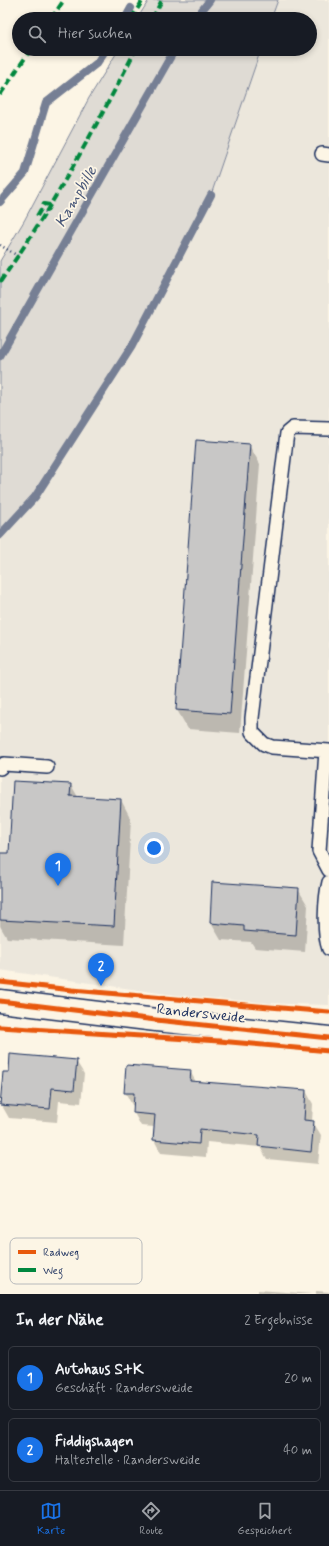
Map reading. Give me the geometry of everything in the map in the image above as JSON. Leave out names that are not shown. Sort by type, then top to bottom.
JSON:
[{"type":"street","name":"Randersweide","points":[[0,1001],[156,1020],[329,1038]]},
{"type":"lane","points":[[329,429],[293,428],[287,434],[252,718],[252,732],[264,744],[272,747],[328,751],[319,850],[329,870]]},
{"type":"lane","points":[[0,768],[4,764],[47,767]]},
{"type":"lane","points":[[329,882],[327,890],[326,921],[327,943],[329,949]]},
{"type":"path","points":[[41,210],[46,212]]},
{"type":"path","points":[[0,245],[18,256]]},
{"type":"shaded area","points":[[149,0],[278,0],[274,12],[141,12]]},
{"type":"shaded area","points":[[278,0],[329,0],[329,1005],[222,1002],[0,970],[0,535],[35,497],[211,195],[259,56],[317,56],[317,12],[274,12]]},
{"type":"shaded area","points":[[115,56],[259,56],[211,195],[132,346],[35,497],[0,535],[0,261],[24,221],[89,98]]},
{"type":"building","points":[[196,440],[250,444],[230,714],[176,710]]},
{"type":"building","points":[[13,781],[71,784],[70,796],[121,799],[114,926],[0,920],[0,853],[9,853]]},
{"type":"building","points":[[212,882],[299,888],[296,935],[244,931],[244,926],[210,923]]},
{"type":"building","points":[[10,1054],[77,1060],[74,1090],[52,1088],[50,1109],[0,1105],[3,1072],[9,1072]]},
{"type":"building","points":[[126,1065],[191,1070],[190,1081],[306,1090],[304,1120],[314,1121],[311,1152],[258,1146],[259,1135],[200,1129],[199,1144],[153,1140],[155,1115],[133,1113],[134,1093],[124,1093]]},
{"type":"waterway","name":"Kampbille","points":[[201,12],[210,0]]},
{"type":"waterway","points":[[129,12],[131,8]]},
{"type":"waterway","points":[[0,202],[25,173],[46,103],[97,63],[102,56]]},
{"type":"waterway","name":"Kampbille","points":[[0,356],[171,56]]},
{"type":"waterway","points":[[0,535],[35,497],[132,346],[211,195]]},
{"type":"marked path","points":[[56,12],[64,0]]},
{"type":"marked path","points":[[135,12],[143,0]]},
{"type":"marked path","points":[[156,12],[162,0]]},
{"type":"marked path","points":[[0,95],[26,56]]},
{"type":"marked path","points":[[0,282],[37,226],[72,168],[132,56]]},
{"type":"marked path","points":[[37,216],[44,204],[51,205]]},
{"type":"cycle path","points":[[0,982],[72,990],[329,1012]]},
{"type":"cycle path","points":[[0,1001],[156,1020],[329,1038]]},
{"type":"cycle path","points":[[0,1027],[219,1041],[329,1051]]},
{"type":"place","name":"Autohaus S+K","points":[[58,886]]},
{"type":"place","name":"Fiddigshagen","points":[[101,986]]}]
